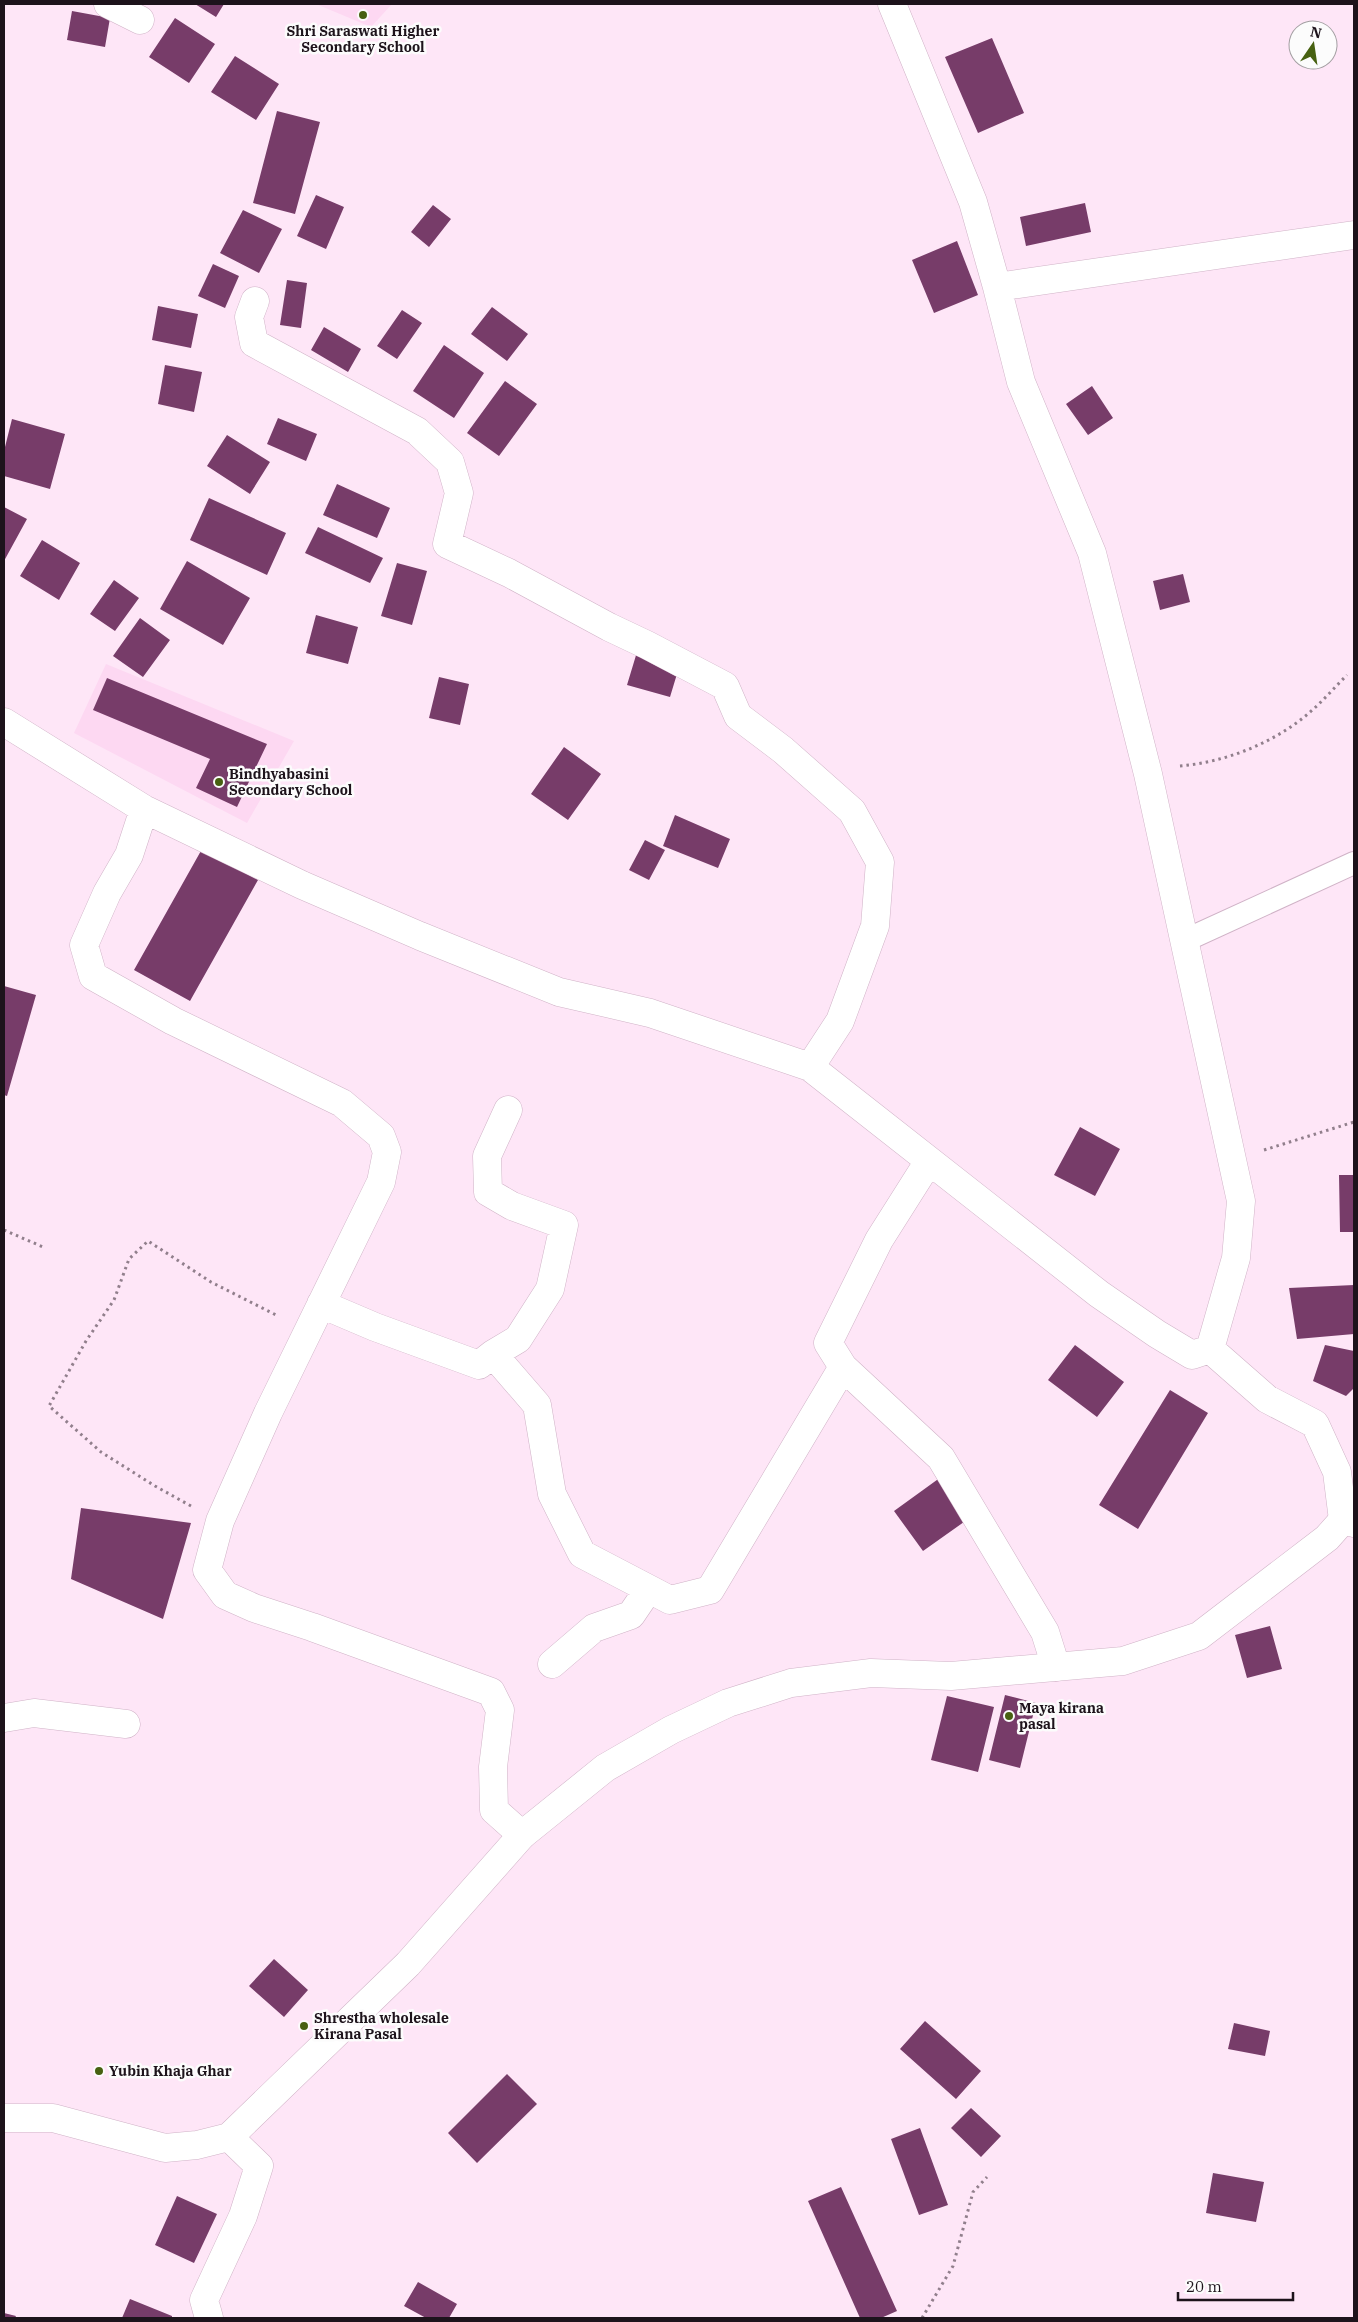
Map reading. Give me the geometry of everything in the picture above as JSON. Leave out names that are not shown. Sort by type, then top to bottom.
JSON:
[{"type":"street","points":[[108,4],[140,20]]},
{"type":"street","points":[[892,4],[973,202],[1021,382],[1092,554],[1147,769],[1186,940],[1241,1201],[1236,1258],[1210,1349]]},
{"type":"street","points":[[997,287],[1354,235]]},
{"type":"street","points":[[255,301],[249,316],[254,343],[417,431],[450,462],[459,493],[446,544],[509,573],[609,628],[647,645],[725,686],[738,716],[783,750],[852,811],[880,862],[875,926],[840,1022],[810,1067]]},
{"type":"street","points":[[4,722],[144,809],[302,885],[558,992],[650,1014],[810,1067],[1100,1294],[1157,1334],[1192,1355],[1210,1349]]},
{"type":"street","points":[[144,809],[129,855],[107,894],[84,946],[93,976],[173,1021],[342,1103],[381,1136],[387,1152],[381,1182],[268,1413],[220,1521],[207,1570],[225,1595],[254,1608],[312,1626],[491,1692],[500,1710],[493,1767],[494,1810],[522,1835]]},
{"type":"street","points":[[321,1304],[375,1327],[479,1365],[492,1354],[518,1339],[550,1289],[564,1225],[512,1206],[488,1192],[486,1156],[508,1110]]},
{"type":"street","points":[[929,1161],[879,1240],[828,1343],[843,1367],[940,1458],[1045,1632],[1056,1667]]},
{"type":"street","points":[[4,2118],[53,2118],[165,2148],[198,2145],[229,2137],[408,1964],[522,1835],[605,1768],[670,1730],[728,1703],[791,1683],[871,1673],[950,1676],[1123,1661],[1198,1636],[1349,1521],[1336,1472],[1315,1424],[1267,1399],[1210,1349]]},
{"type":"street","points":[[492,1354],[537,1405],[552,1494],[582,1554],[670,1600],[710,1590],[843,1367]]},
{"type":"street","points":[[552,1664],[594,1628],[632,1615],[648,1590]]},
{"type":"street","points":[[4,1718],[34,1713],[126,1724]]},
{"type":"street","points":[[209,2318],[204,2300],[244,2216],[259,2166],[229,2137]]},
{"type":"lane","points":[[1186,940],[1354,862]]},
{"type":"path","points":[[1147,769],[1191,765],[1230,755],[1267,742],[1309,713],[1347,675]]},
{"type":"path","points":[[1232,1160],[1354,1122]]},
{"type":"path","points":[[4,1230],[42,1247]]},
{"type":"path","points":[[220,1521],[155,1486],[101,1452],[49,1406],[86,1341],[114,1300],[129,1259],[148,1241],[211,1282],[308,1331]]},
{"type":"path","points":[[922,2318],[953,2266],[973,2192],[987,2177]]},
{"type":"shaded area","name":"Shri Saraswati Higher Secondary School","points":[[316,4],[392,4],[371,27]]},
{"type":"shaded area","name":"Bindhyabasini Secondary School","points":[[106,664],[294,741],[247,823],[74,733]]},
{"type":"building","points":[[195,4],[224,4],[216,17]]},
{"type":"building","points":[[72,11],[110,18],[105,47],[67,40]]},
{"type":"building","points":[[175,18],[215,44],[189,83],[149,57]]},
{"type":"building","points":[[992,38],[1024,113],[978,133],[945,57]]},
{"type":"building","points":[[235,56],[279,84],[256,120],[211,92]]},
{"type":"building","points":[[277,111],[320,122],[295,214],[253,203]]},
{"type":"building","points":[[316,195],[344,207],[326,249],[297,236]]},
{"type":"building","points":[[1085,203],[1091,232],[1026,246],[1020,217]]},
{"type":"building","points":[[433,205],[451,219],[429,247],[411,232]]},
{"type":"building","points":[[243,210],[282,229],[259,273],[220,253]]},
{"type":"building","points":[[957,241],[978,295],[934,313],[912,260]]},
{"type":"building","points":[[213,264],[239,276],[225,308],[198,296]]},
{"type":"building","points":[[287,280],[307,283],[301,328],[280,325]]},
{"type":"building","points":[[158,306],[198,314],[191,348],[152,340]]},
{"type":"building","points":[[492,307],[528,334],[507,361],[471,334]]},
{"type":"building","points":[[402,310],[422,323],[397,359],[377,346]]},
{"type":"building","points":[[324,327],[361,349],[348,372],[311,350]]},
{"type":"building","points":[[444,345],[484,373],[454,418],[413,391]]},
{"type":"building","points":[[165,365],[202,372],[194,412],[158,404]]},
{"type":"building","points":[[505,381],[537,404],[499,456],[467,433]]},
{"type":"building","points":[[1092,386],[1113,418],[1088,435],[1066,404]]},
{"type":"building","points":[[278,418],[317,434],[306,461],[267,444]]},
{"type":"building","points":[[12,419],[65,434],[50,489],[4,476],[4,451]]},
{"type":"building","points":[[227,435],[270,462],[250,494],[207,466]]},
{"type":"building","points":[[337,484],[390,508],[377,538],[323,515]]},
{"type":"building","points":[[209,498],[286,533],[267,575],[190,540]]},
{"type":"building","points":[[4,507],[27,519],[4,561]]},
{"type":"building","points":[[318,527],[383,558],[370,583],[305,553]]},
{"type":"building","points":[[42,540],[80,563],[59,600],[20,576]]},
{"type":"building","points":[[187,561],[250,598],[223,645],[160,609]]},
{"type":"building","points":[[397,563],[427,571],[412,625],[381,616]]},
{"type":"building","points":[[1183,574],[1190,602],[1160,610],[1153,581]]},
{"type":"building","points":[[114,580],[139,598],[115,631],[90,614]]},
{"type":"building","points":[[316,615],[358,627],[348,664],[306,653]]},
{"type":"building","points":[[140,618],[170,640],[143,677],[113,656]]},
{"type":"building","points":[[637,652],[680,664],[670,697],[627,685]]},
{"type":"building","points":[[439,677],[469,684],[460,725],[429,718]]},
{"type":"building","points":[[107,678],[267,744],[237,807],[196,788],[210,759],[93,710]]},
{"type":"building","points":[[564,747],[601,774],[568,820],[531,794]]},
{"type":"building","points":[[675,815],[730,839],[718,868],[663,846]]},
{"type":"building","points":[[645,840],[665,850],[649,880],[629,870]]},
{"type":"building","points":[[202,849],[258,880],[190,1001],[134,970]]},
{"type":"building","points":[[4,986],[36,995],[7,1096],[4,1095]]},
{"type":"building","points":[[1080,1127],[1120,1149],[1095,1196],[1054,1175]]},
{"type":"building","points":[[1339,1175],[1354,1175],[1354,1232],[1340,1232]]},
{"type":"building","points":[[1354,1285],[1354,1334],[1297,1339],[1289,1288]]},
{"type":"building","points":[[1075,1345],[1124,1382],[1097,1417],[1048,1380]]},
{"type":"building","points":[[1325,1345],[1354,1351],[1354,1388],[1346,1396],[1313,1381]]},
{"type":"building","points":[[1170,1390],[1208,1413],[1138,1529],[1099,1505]]},
{"type":"building","points":[[941,1477],[971,1517],[923,1551],[894,1511]]},
{"type":"building","points":[[81,1508],[191,1523],[163,1619],[71,1579]]},
{"type":"building","points":[[1270,1626],[1282,1669],[1247,1678],[1235,1635]]},
{"type":"building","points":[[1005,1695],[1036,1703],[1020,1768],[989,1760]]},
{"type":"building","points":[[947,1696],[994,1707],[978,1772],[931,1760]]},
{"type":"building","points":[[274,1959],[308,1990],[284,2017],[249,1986]]},
{"type":"building","points":[[925,2021],[981,2071],[956,2099],[900,2049]]},
{"type":"building","points":[[1234,2023],[1270,2031],[1265,2056],[1228,2049]]},
{"type":"building","points":[[507,2074],[537,2104],[477,2163],[448,2133]]},
{"type":"building","points":[[971,2108],[1001,2136],[981,2157],[951,2128]]},
{"type":"building","points":[[920,2128],[948,2205],[919,2215],[891,2139]]},
{"type":"building","points":[[1213,2173],[1264,2182],[1256,2222],[1206,2213]]},
{"type":"building","points":[[841,2187],[897,2311],[881,2318],[860,2318],[808,2201]]},
{"type":"building","points":[[177,2196],[217,2214],[194,2263],[155,2245]]},
{"type":"building","points":[[418,2282],[457,2304],[449,2318],[426,2318],[404,2306]]},
{"type":"building","points":[[130,2299],[172,2316],[172,2318],[122,2318]]},
{"type":"building","points":[[4,2313],[16,2316],[15,2318],[4,2318]]},
{"type":"place","name":"Shri Saraswati Higher Secondary School","points":[[363,15]]},
{"type":"place","name":"Bindhyabasini Secondary School","points":[[219,782]]},
{"type":"place","name":"Maya kirana pasal","points":[[1009,1716]]},
{"type":"place","name":"Shrestha wholesale Kirana Pasal","points":[[304,2026]]},
{"type":"place","name":"Yubin Khaja Ghar","points":[[99,2071]]}]
